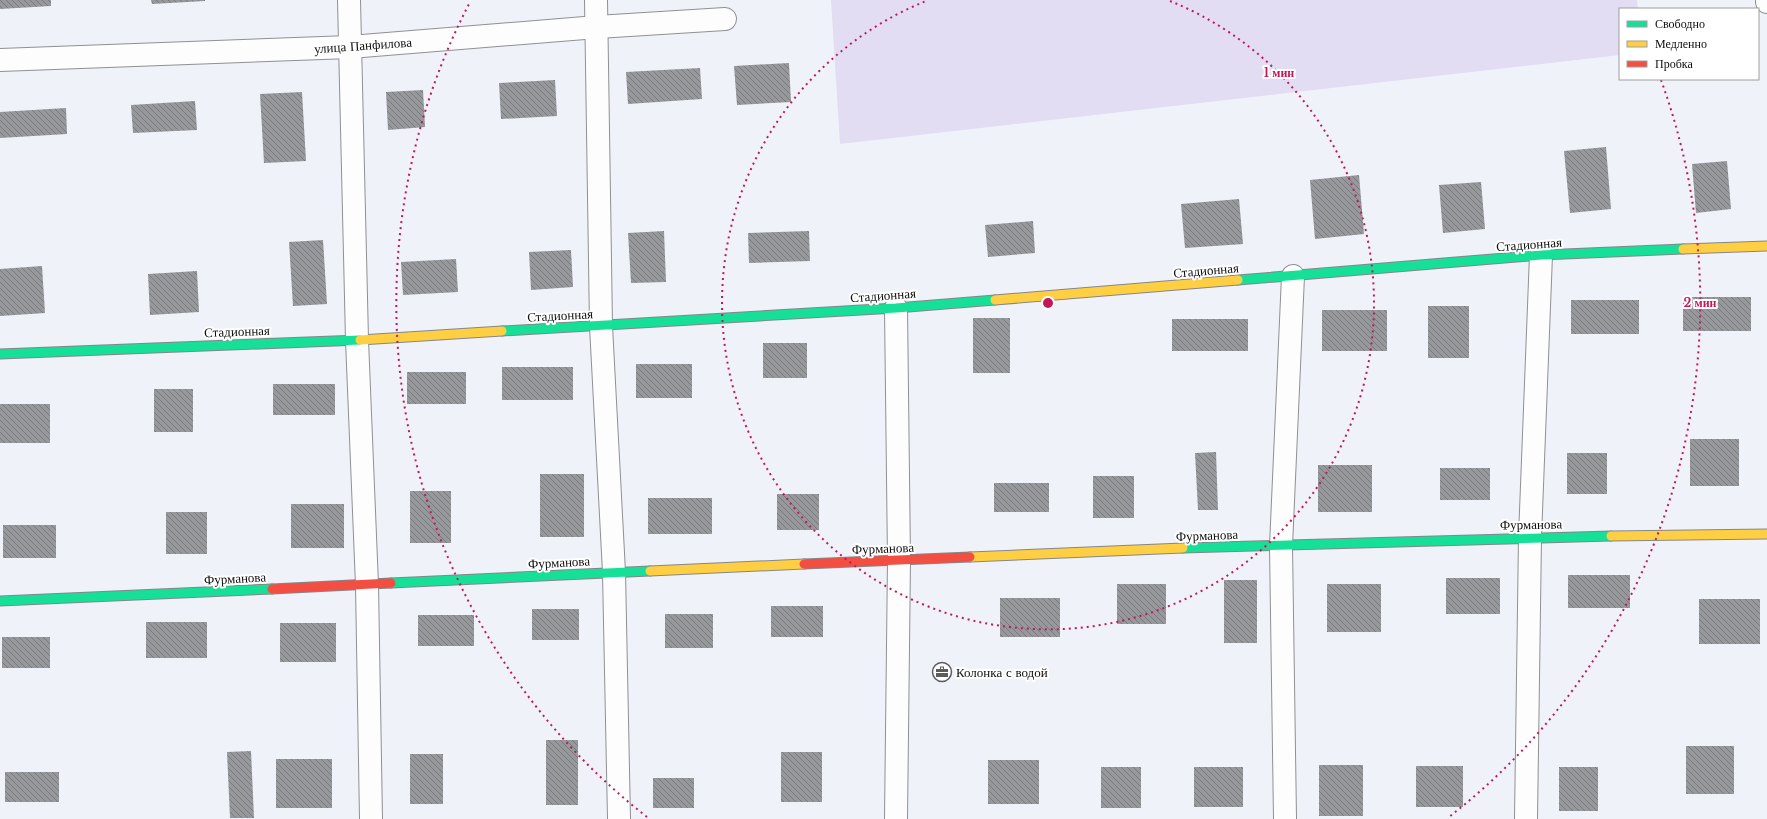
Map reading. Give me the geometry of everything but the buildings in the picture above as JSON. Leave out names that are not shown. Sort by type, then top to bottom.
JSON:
[{"type":"street","points":[[349,0],[357,340],[367,585],[371,819]]},
{"type":"street","points":[[596,0],[601,326],[614,572],[618,819]]},
{"type":"street","name":"улица Панфилова","points":[[0,60],[350,47],[597,27],[725,19]]},
{"type":"street","name":"Стадионная","points":[[0,354],[357,340],[896,308],[1541,255],[1767,246]]},
{"type":"street","points":[[1526,819],[1530,537],[1541,255]]},
{"type":"street","points":[[1285,819],[1281,546],[1293,276]]},
{"type":"street","points":[[896,308],[899,560],[896,819]]},
{"type":"street","name":"Фурманова","points":[[0,601],[899,560],[1530,537],[1767,534]]},
{"type":"shaded area","points":[[831,0],[1637,0],[1638,8],[1619,8],[1619,55],[840,144]]},
{"type":"traffic: fast","points":[[1238,280],[1541,255],[1683,249]]},
{"type":"traffic: fast","points":[[502,331],[896,308],[995,300]]},
{"type":"traffic: fast","points":[[0,354],[360,340]]},
{"type":"traffic: fast","points":[[1183,548],[1611,536]]},
{"type":"traffic: fast","points":[[391,583],[650,571]]},
{"type":"traffic: fast","points":[[0,601],[272,589]]},
{"type":"traffic: slow","points":[[1683,249],[1767,246]]},
{"type":"traffic: slow","points":[[995,300],[1238,280]]},
{"type":"traffic: slow","points":[[360,340],[502,331]]},
{"type":"traffic: slow","points":[[1611,536],[1767,534]]},
{"type":"traffic: slow","points":[[970,557],[1183,548]]},
{"type":"traffic: slow","points":[[650,571],[804,564]]},
{"type":"traffic: jam","points":[[804,564],[970,557]]},
{"type":"traffic: jam","points":[[272,589],[391,583]]},
{"type":"place","name":"Колонка с водой","points":[[942,672]]}]
